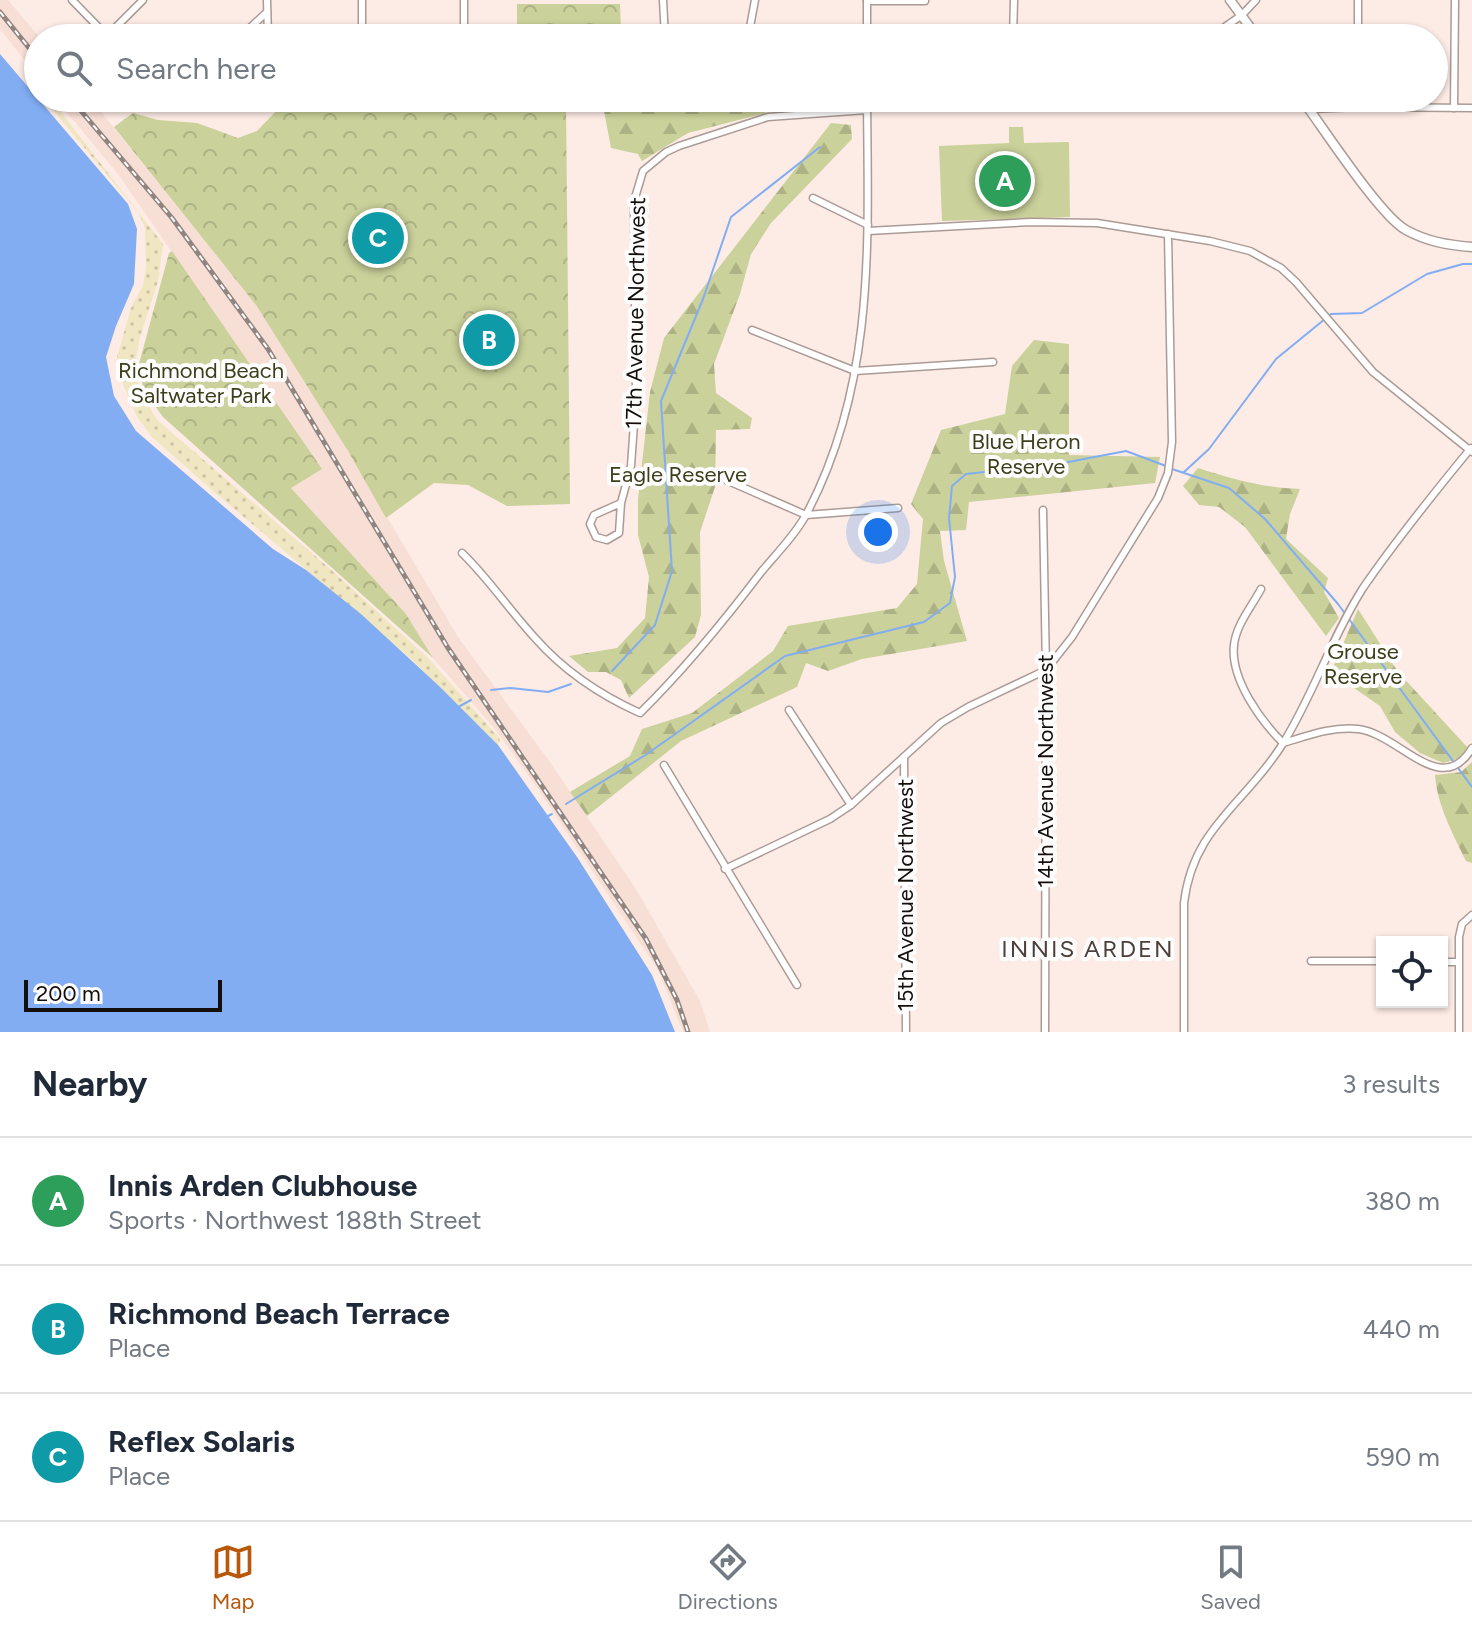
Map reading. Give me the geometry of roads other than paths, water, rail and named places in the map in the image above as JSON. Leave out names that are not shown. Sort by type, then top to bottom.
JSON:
[{"type":"main road","points":[[1230,0],[1248,24]]},
{"type":"main road","points":[[1312,112],[1383,209],[1403,229],[1441,245],[1472,247]]},
{"type":"street","points":[[72,0],[95,24]]},
{"type":"street","points":[[120,24],[143,0]]},
{"type":"street","points":[[267,0],[267,24]]},
{"type":"street","points":[[362,0],[362,24]]},
{"type":"street","points":[[464,0],[464,24]]},
{"type":"street","points":[[663,0],[664,24]]},
{"type":"street","points":[[751,24],[755,0]]},
{"type":"street","points":[[1013,24],[1014,0]]},
{"type":"street","points":[[1229,24],[1256,0]]},
{"type":"street","points":[[1358,0],[1358,24]]},
{"type":"street","points":[[1454,108],[1455,0]]},
{"type":"street","points":[[867,24],[867,1],[925,1]]},
{"type":"street","points":[[254,24],[267,12]]},
{"type":"street","points":[[1448,108],[1472,108]]},
{"type":"street","name":"17th Avenue Northwest","points":[[621,503],[594,515],[590,524],[596,537],[607,540],[619,533],[621,503],[631,466],[636,395],[634,201],[643,171],[666,152],[746,123],[790,114],[828,112]]},
{"type":"street","points":[[462,553],[562,665],[604,696],[640,713],[704,646],[806,515],[835,446],[862,341],[866,303],[867,112]]},
{"type":"street","points":[[813,198],[868,228],[1074,222],[1136,227],[1250,251],[1281,268],[1373,372],[1471,450],[1363,589],[1283,743],[1207,836],[1192,865],[1184,903],[1184,1032]]},
{"type":"street","points":[[725,869],[830,819],[851,805],[941,723],[1046,670],[1072,637],[1158,498],[1168,473],[1172,442],[1168,234]]},
{"type":"street","points":[[752,330],[855,371],[993,362]]},
{"type":"street","points":[[726,480],[806,515],[898,508]]},
{"type":"street","name":"14th Avenue Northwest","points":[[1043,510],[1045,1032]]},
{"type":"street","points":[[1261,589],[1240,627],[1234,645],[1235,660],[1240,679],[1252,700],[1270,730],[1283,743]]},
{"type":"street","points":[[789,710],[851,805]]},
{"type":"street","points":[[1283,743],[1329,731],[1358,729],[1392,741],[1432,768],[1444,769],[1464,760],[1472,748]]},
{"type":"street","name":"15th Avenue Northwest","points":[[904,757],[906,1032]]},
{"type":"street","points":[[664,765],[797,985]]},
{"type":"street","points":[[1459,1032],[1459,937],[1462,924],[1470,916]]},
{"type":"street","points":[[1311,961],[1376,961]]},
{"type":"street","points":[[1448,962],[1458,962]]},
{"type":"water","points":[[0,54],[24,82],[24,112],[49,112],[128,204],[137,229],[134,284],[106,357],[114,396],[136,431],[273,549],[306,570],[361,614],[498,745],[577,857],[652,975],[675,1032],[0,1032]]},
{"type":"waterway","points":[[612,671],[655,625],[672,571],[661,401],[703,299],[731,217],[820,147]]},
{"type":"waterway","points":[[1184,472],[1209,449],[1276,359],[1331,314],[1362,313],[1427,274],[1472,264]]},
{"type":"waterway","points":[[566,804],[647,754],[785,656],[924,622],[950,603],[955,577],[949,518],[952,486],[966,474],[1058,464],[1126,451],[1166,466]]},
{"type":"waterway","points":[[1172,469],[1229,488],[1265,519],[1338,604],[1472,787]]},
{"type":"waterway","points":[[491,690],[511,688],[548,692],[571,684]]},
{"type":"waterway","points":[[460,706],[471,700]]},
{"type":"waterway","points":[[548,816],[552,814]]},
{"type":"railway","points":[[0,12],[24,42]]},
{"type":"railway","points":[[82,112],[172,218],[268,349],[448,648],[646,939],[677,1000],[688,1032]]},
{"type":"place","name":"Innis Arden Clubhouse","points":[[1005,181]]},
{"type":"place","name":"Reflex Solaris","points":[[378,238]]},
{"type":"place","name":"Richmond Beach Terrace","points":[[489,340]]},
{"type":"district","name":"INNIS ARDEN","points":[[1088,949]]},
{"type":"park label","name":"Richmond Beach Saltwater Park","points":[[201,382]]},
{"type":"park label","name":"Blue Heron Reserve","points":[[1026,454]]},
{"type":"park label","name":"Eagle Reserve","points":[[678,474]]},
{"type":"park label","name":"Grouse Reserve","points":[[1363,664]]}]
